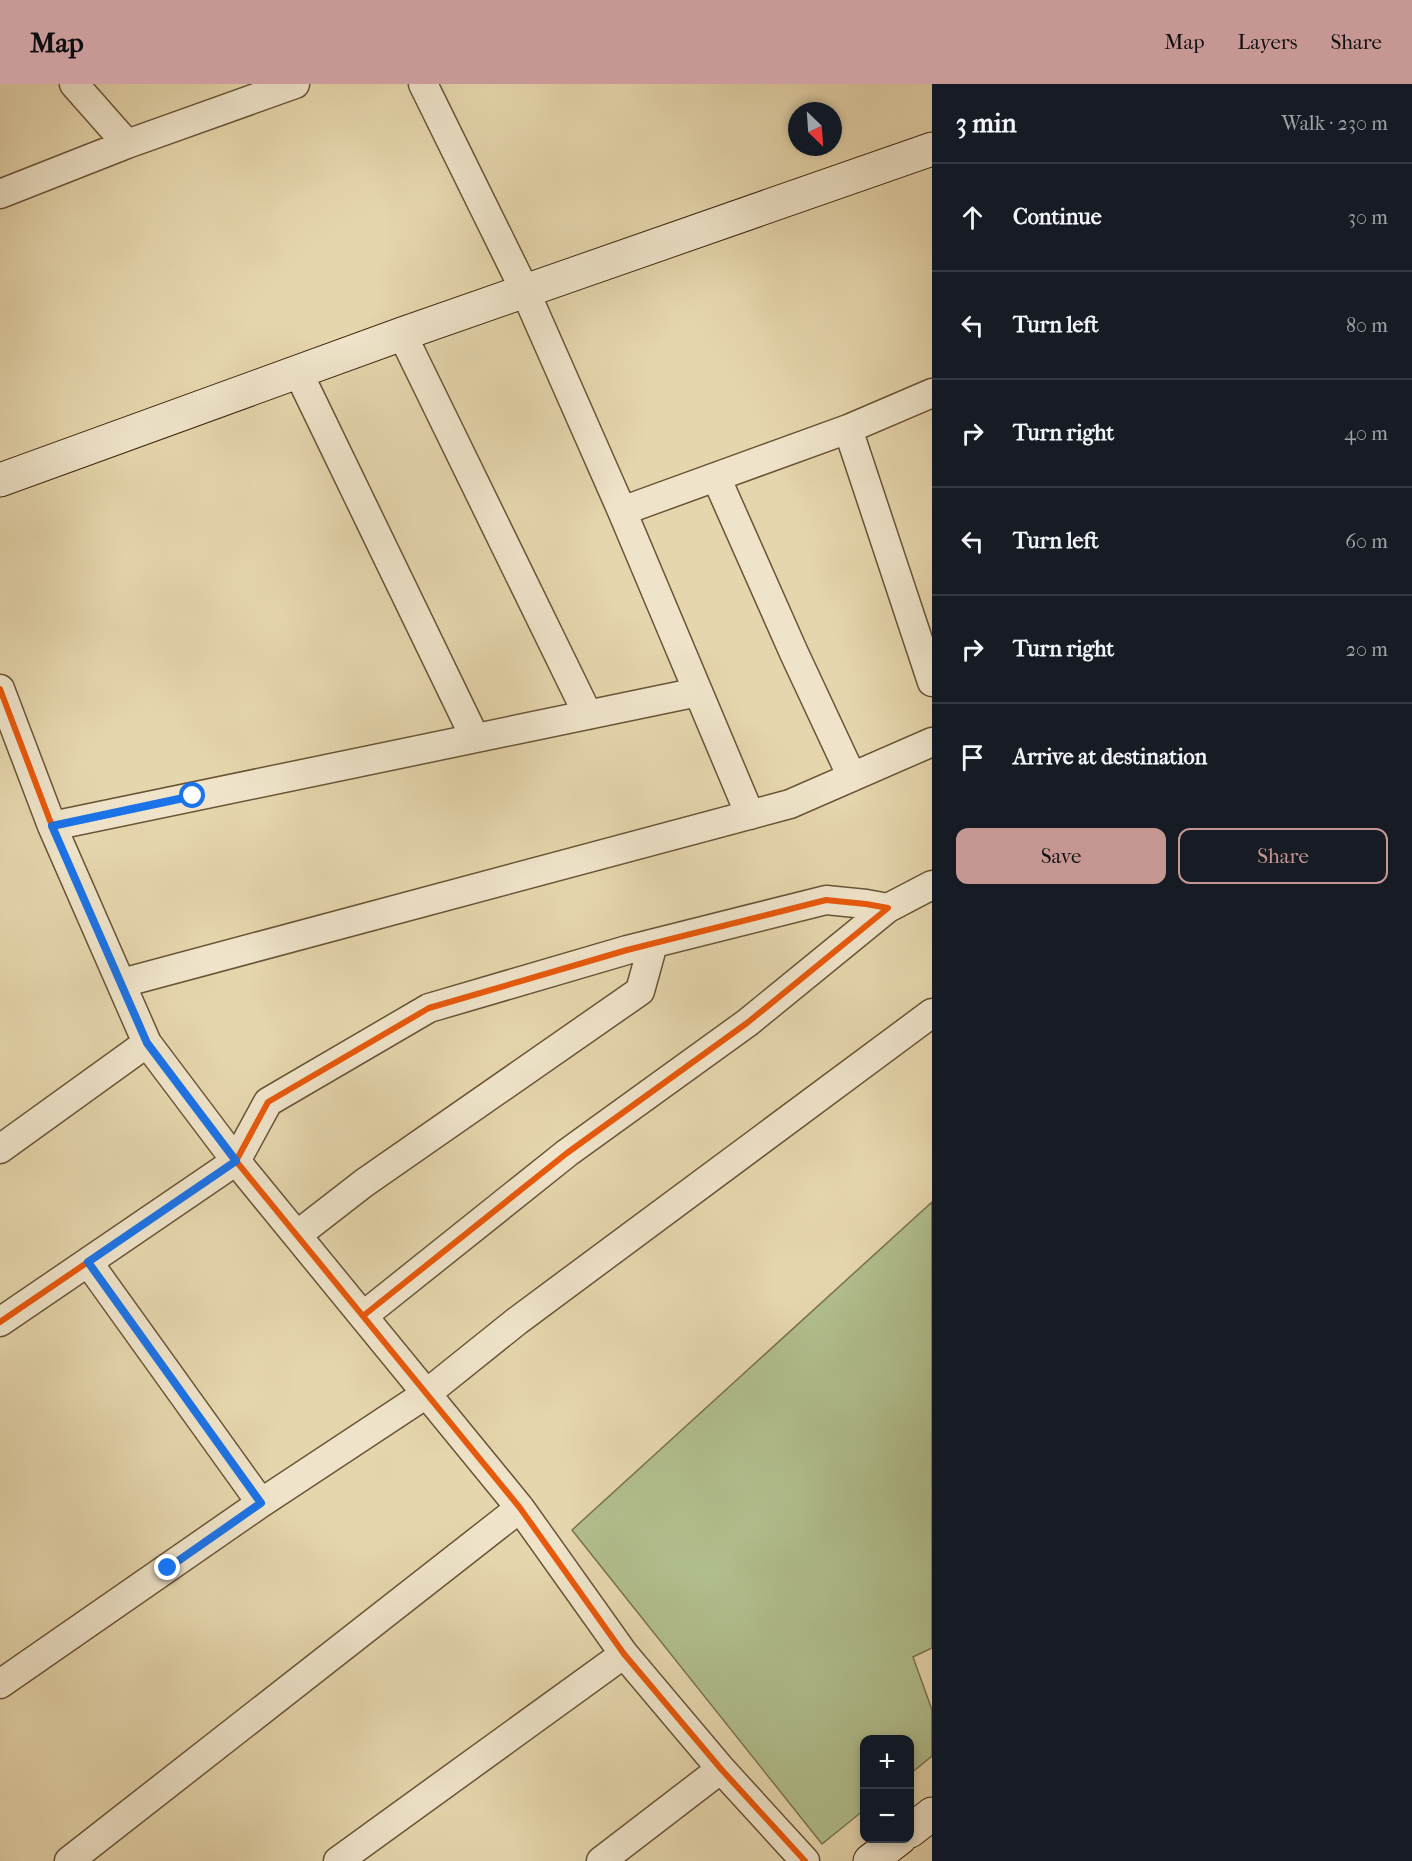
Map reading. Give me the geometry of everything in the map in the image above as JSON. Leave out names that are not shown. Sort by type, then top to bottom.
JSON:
[{"type":"street","points":[[74,84],[127,144]]},
{"type":"street","points":[[0,194],[127,144],[295,84]]},
{"type":"street","points":[[423,84],[525,291],[622,511],[750,814]]},
{"type":"street","points":[[0,480],[402,334],[932,149]]},
{"type":"street","points":[[402,334],[588,715]]},
{"type":"street","points":[[298,372],[475,738]]},
{"type":"street","points":[[622,511],[848,429],[932,393]]},
{"type":"street","points":[[848,429],[932,682]]},
{"type":"street","points":[[716,477],[794,654],[852,777]]},
{"type":"street","points":[[0,689],[52,826],[147,1043],[236,1161],[520,1508],[624,1654],[721,1769],[805,1861]]},
{"type":"street","points":[[52,826],[698,692]]},
{"type":"street","points":[[122,983],[790,804],[932,742]]},
{"type":"street","points":[[363,1316],[567,1153],[747,1023],[888,909],[932,885]]},
{"type":"street","points":[[0,1322],[236,1161],[268,1102],[429,1008],[653,944],[826,900],[888,909]]},
{"type":"street","points":[[297,1235],[393,1163],[640,991],[653,944]]},
{"type":"street","points":[[0,1684],[261,1503],[426,1394],[517,1321],[932,1013]]},
{"type":"street","points":[[0,1149],[147,1043]]},
{"type":"street","points":[[88,1262],[261,1503]]},
{"type":"street","points":[[69,1861],[520,1508]]},
{"type":"street","points":[[338,1861],[624,1654]]},
{"type":"street","points":[[601,1861],[721,1769]]},
{"type":"street","points":[[914,1827],[932,1814]]},
{"type":"street","points":[[870,1861],[895,1843]]},
{"type":"green space","points":[[932,1202],[932,1648],[913,1657],[932,1710],[932,1756],[914,1771],[914,1735],[860,1735],[860,1813],[822,1844],[572,1530]]},
{"type":"cycle path","points":[[0,689],[52,826],[147,1043],[236,1161],[268,1102],[429,1008],[627,950],[826,900],[888,908],[747,1023],[567,1153],[363,1316]]},
{"type":"cycle path","points":[[0,1322],[236,1161],[520,1508],[624,1654],[721,1769],[805,1861]]},
{"type":"route","points":[[168,1568],[261,1503],[88,1262],[236,1161],[147,1043],[52,826],[193,796]]}]
